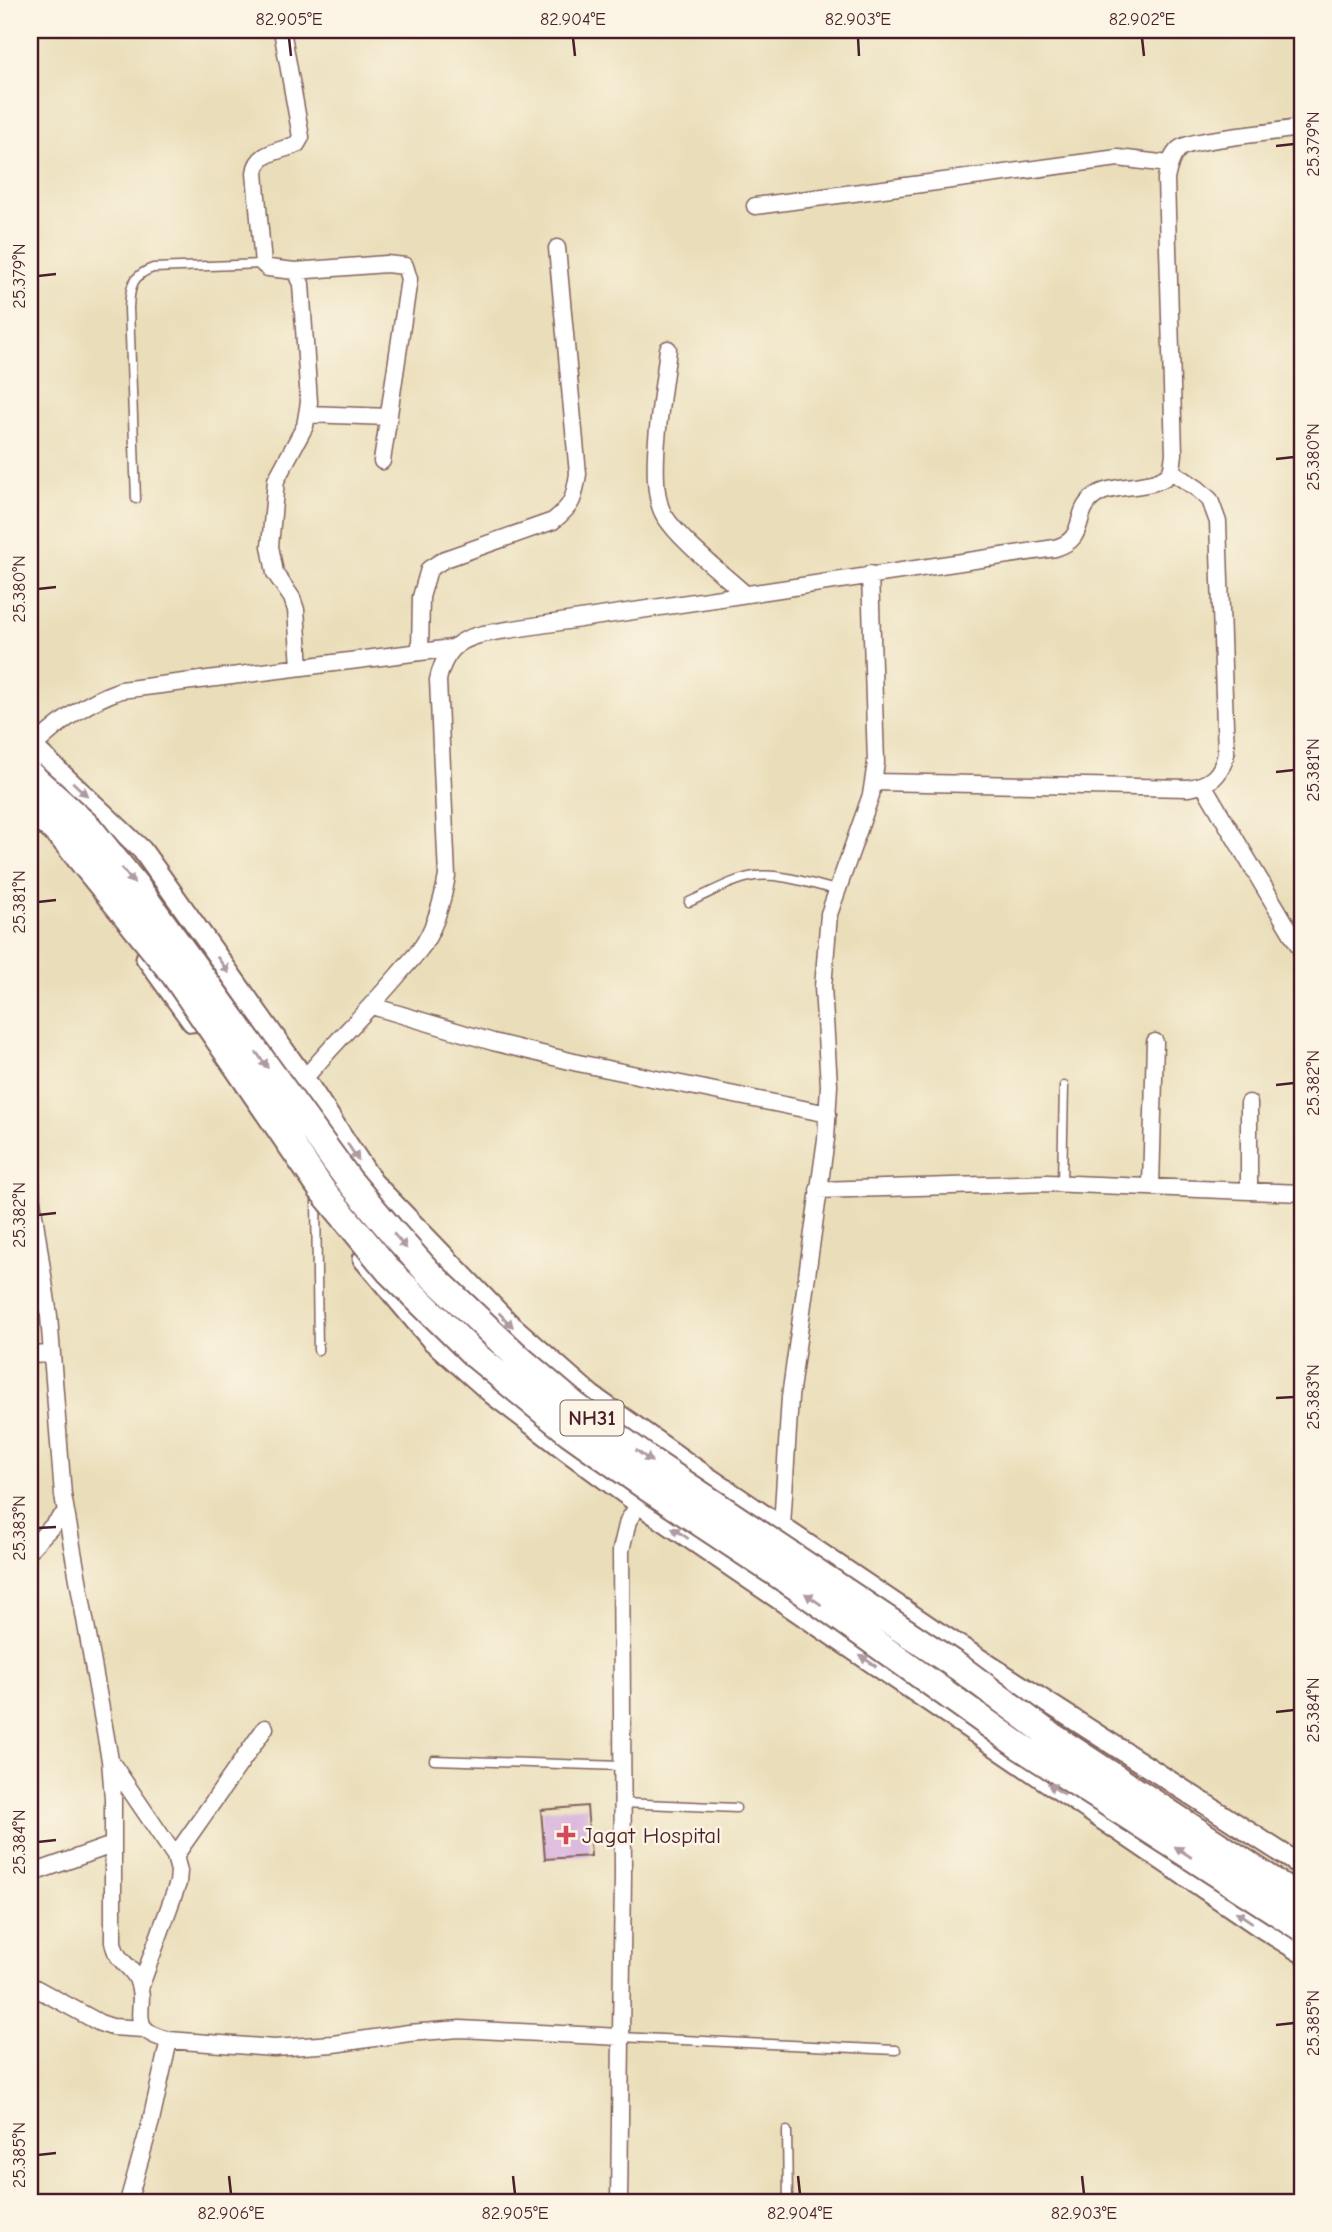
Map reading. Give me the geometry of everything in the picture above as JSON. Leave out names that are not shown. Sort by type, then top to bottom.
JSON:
[{"type":"highway","name":"NH31","points":[[30,775],[89,828],[135,885],[348,1179],[394,1234],[427,1271],[522,1360],[574,1405],[649,1460],[961,1669],[1047,1733],[1302,1900]]},
{"type":"highway","name":"NH31","points":[[30,807],[63,837],[174,974],[322,1190],[390,1271],[475,1355],[569,1432],[796,1587],[1018,1745],[1302,1928]]},
{"type":"street","points":[[282,30],[301,137],[297,144],[267,155],[256,164],[263,264],[268,268],[295,271],[386,264],[405,266],[409,279],[382,461]]},
{"type":"street","points":[[267,1129],[304,1077],[372,1006],[425,942],[444,896],[447,876],[438,680],[442,663],[452,648],[466,638],[1069,544],[1076,534],[1080,516],[1090,500],[1102,491],[1161,480],[1171,471],[1174,454],[1166,179],[1169,164],[1180,148],[1302,127]]},
{"type":"street","points":[[755,206],[1118,158],[1169,164]]},
{"type":"street","points":[[420,652],[421,597],[429,569],[445,559],[553,521],[568,510],[574,498],[578,474],[556,248]]},
{"type":"street","points":[[295,271],[301,284],[309,401],[299,438],[276,480],[270,546],[275,573],[292,598],[296,610],[300,666]]},
{"type":"street","points":[[668,349],[654,471],[658,502],[674,529],[744,594]]},
{"type":"street","points":[[307,415],[389,417]]},
{"type":"street","points":[[875,782],[1188,788],[1204,786],[1216,777],[1223,767],[1226,754],[1218,522],[1210,500],[1171,471]]},
{"type":"street","points":[[782,1526],[790,1397],[828,1114],[824,964],[829,914],[875,782],[870,574]]},
{"type":"street","points":[[452,648],[121,690],[97,698],[76,710],[32,745],[142,850],[304,1077],[373,1182],[509,1323],[592,1395],[782,1526],[933,1629],[1302,1866]]},
{"type":"street","points":[[1204,786],[1302,951]]},
{"type":"street","points":[[30,823],[48,839],[134,940],[316,1199],[387,1289],[432,1340],[492,1394],[639,1504],[1237,1912],[1302,1953]]},
{"type":"street","points":[[372,1006],[494,1042],[578,1063],[828,1114]]},
{"type":"street","points":[[1151,1186],[1156,1042]]},
{"type":"street","points":[[1249,1103],[1249,1191]]},
{"type":"street","points":[[30,1168],[38,1294],[49,1316],[65,1513],[110,1760],[113,1798],[113,1942],[118,1956],[136,1977],[140,1988]]},
{"type":"street","points":[[818,1190],[1062,1183],[1302,1193]]},
{"type":"street","points":[[30,1355],[52,1351]]},
{"type":"street","points":[[619,2202],[623,1803],[621,1550],[628,1521],[639,1504]]},
{"type":"street","points":[[30,1549],[65,1513]]},
{"type":"street","points":[[175,1856],[265,1728]]},
{"type":"street","points":[[110,1760],[175,1856],[178,1871],[178,1883],[140,1988],[140,2017],[144,2029]]},
{"type":"street","points":[[30,1874],[112,1844]]},
{"type":"street","points":[[30,1984],[100,2023],[112,2027],[144,2029],[155,2037],[169,2040],[274,2048],[460,2029],[620,2037]]},
{"type":"street","points":[[128,2202],[151,2121],[169,2040]]},
{"type":"lane","points":[[136,499],[130,286],[137,275],[153,268],[263,264]]},
{"type":"lane","points":[[689,902],[736,881],[753,877],[779,877],[836,890]]},
{"type":"lane","points":[[1062,1183],[1064,1086]]},
{"type":"lane","points":[[316,1199],[318,1350]]},
{"type":"lane","points":[[434,1760],[622,1766]]},
{"type":"lane","points":[[623,1803],[736,1808]]},
{"type":"lane","points":[[620,2037],[896,2050]]},
{"type":"lane","points":[[787,2131],[788,2202]]},
{"type":"building","points":[[587,1806],[591,1856],[545,1859],[541,1810]]},
{"type":"place","name":"Jagat Hospital","points":[[566,1835]]}]
